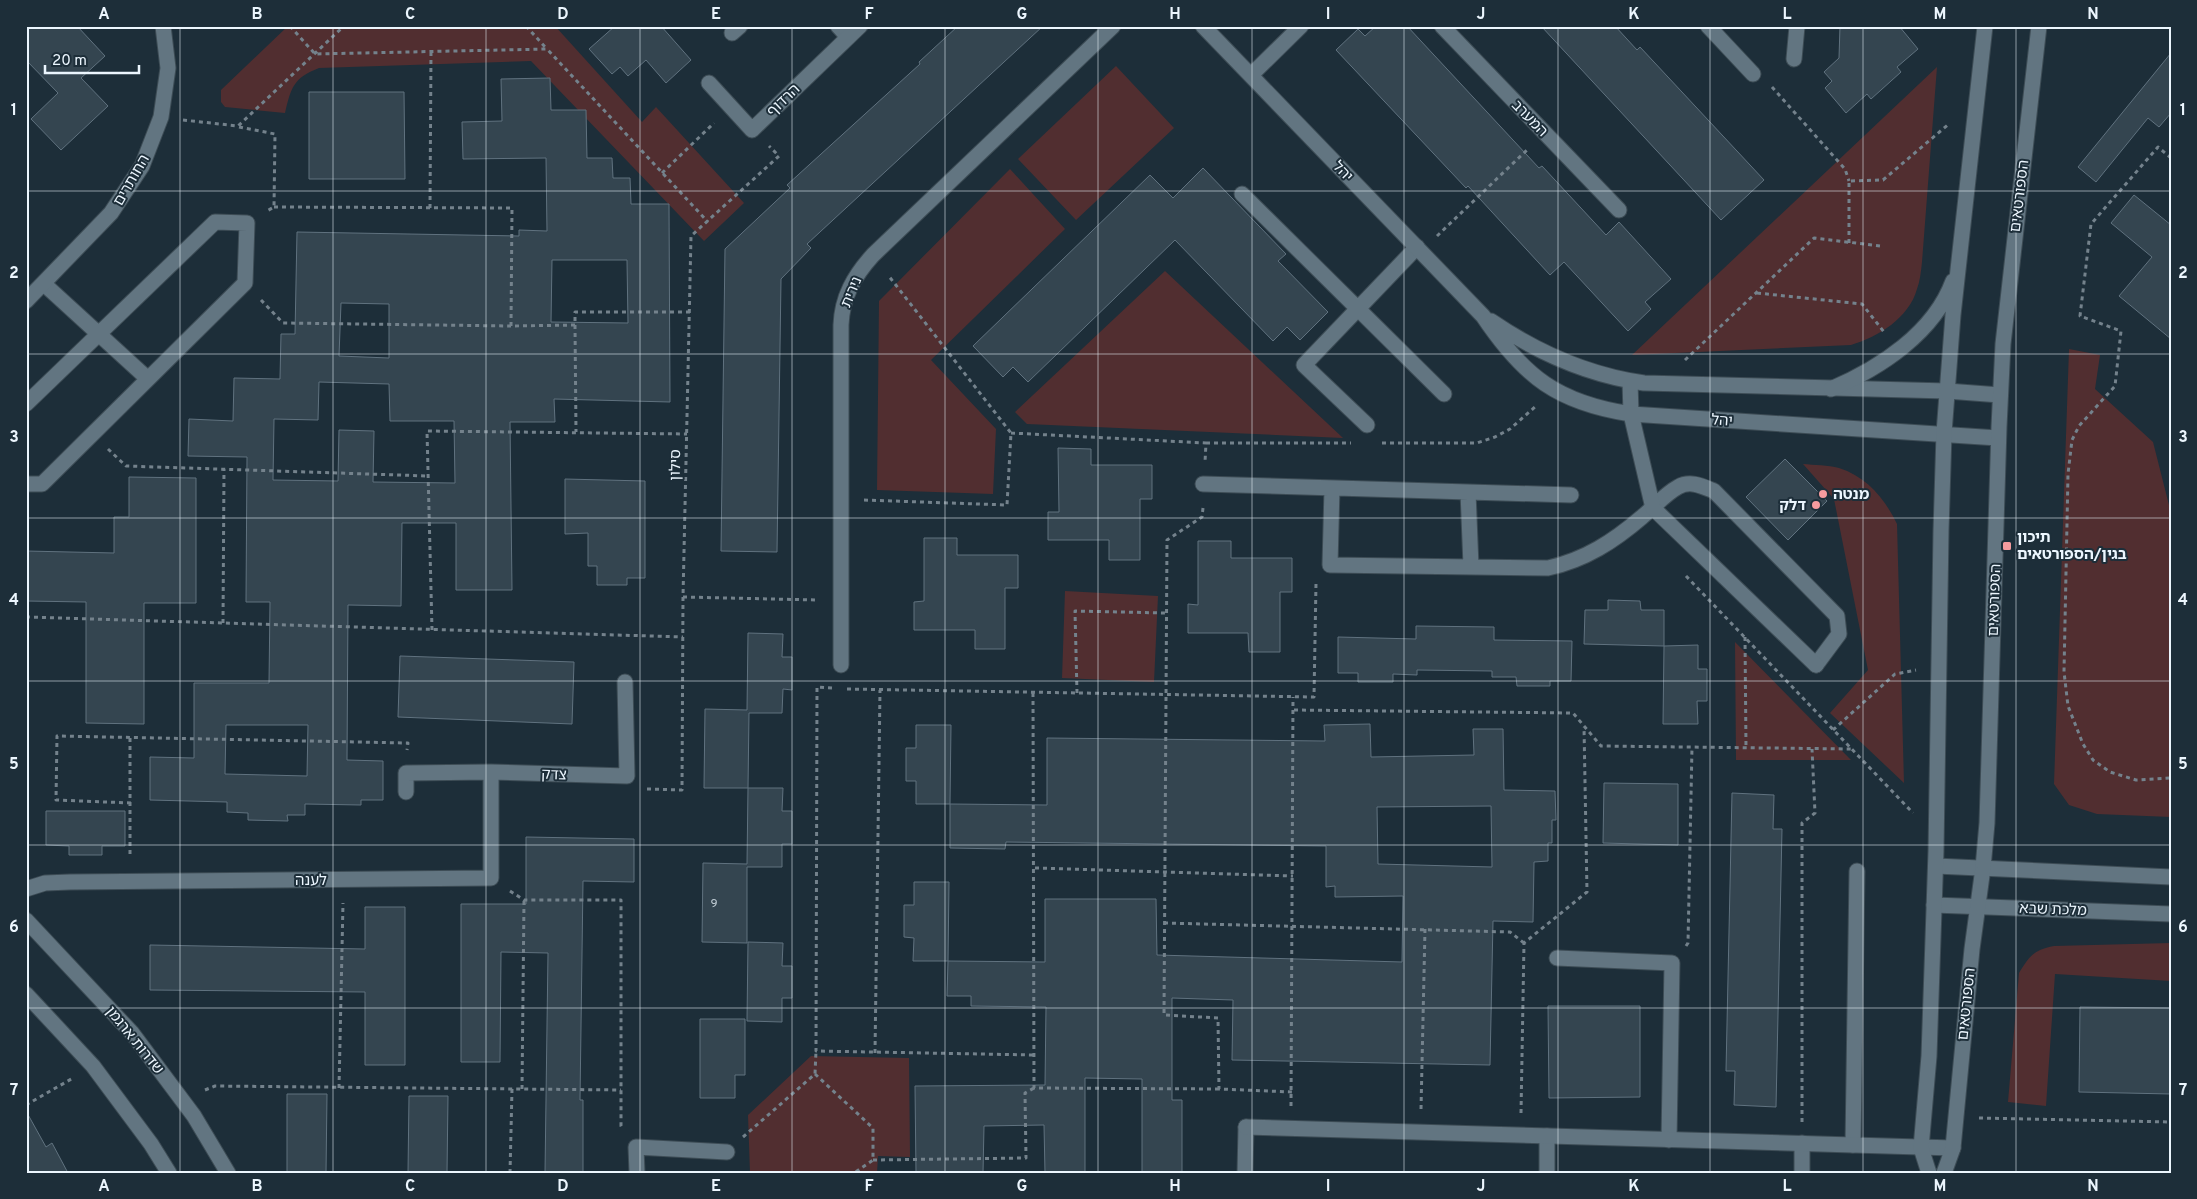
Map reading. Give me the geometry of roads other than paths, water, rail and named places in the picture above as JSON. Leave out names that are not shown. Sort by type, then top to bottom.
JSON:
[{"type":"street","name":"החותרים","points":[[26,302],[111,214],[142,166],[161,118],[168,68],[163,26]]},
{"type":"street","name":"הרדוף","points":[[709,84],[752,130],[843,32],[860,26]]},
{"type":"street","name":"נירית","points":[[840,665],[841,315],[846,296],[854,279],[873,255],[1113,26]]},
{"type":"street","name":"יהל","points":[[1204,26],[1483,316],[1510,353],[1542,383],[1582,404],[1631,414],[1998,438]]},
{"type":"street","points":[[1250,75],[1301,26]]},
{"type":"street","name":"המערב","points":[[1442,26],[1619,210]]},
{"type":"street","points":[[1794,58],[1797,26]]},
{"type":"street","points":[[1928,1173],[1921,1148],[1929,1056],[1937,838],[1941,523],[1947,391],[1985,26]]},
{"type":"street","name":"הספורטאים","points":[[1944,1173],[1953,1148],[1972,949],[1983,868],[1988,804],[2000,395],[2008,294],[2039,26]]},
{"type":"street","points":[[1711,27],[1753,74]]},
{"type":"street","points":[[1242,194],[1444,394]]},
{"type":"street","points":[[26,404],[215,222],[247,223],[245,283],[42,484],[26,484]]},
{"type":"street","points":[[1367,425],[1304,365],[1358,308],[1419,249]]},
{"type":"street","points":[[1831,389],[1870,369],[1915,336],[1941,305],[1950,288],[1959,263]]},
{"type":"street","points":[[44,284],[148,379]]},
{"type":"street","name":"יהל","points":[[1483,316],[1550,355],[1596,373],[1630,381],[1659,385],[1947,391],[2000,395]]},
{"type":"street","points":[[1332,488],[1330,565],[1548,568],[1562,565],[1602,547],[1628,530],[1653,508],[1678,487],[1694,483],[1714,491],[1837,616],[1839,634],[1816,665],[1653,508],[1631,414],[1630,381]]},
{"type":"street","points":[[1203,484],[1571,495]]},
{"type":"street","points":[[1468,492],[1471,566]]},
{"type":"street","name":"צדק","points":[[406,792],[406,773],[491,772],[627,776],[624,682]]},
{"type":"street","name":"לענה","points":[[26,889],[44,883],[490,878],[491,772]]},
{"type":"street","points":[[1936,866],[2171,877]]},
{"type":"street","points":[[1853,1145],[1857,870]]},
{"type":"street","name":"מלכת שבא","points":[[1934,905],[2171,914]]},
{"type":"street","name":"שדרות ארגמן","points":[[26,920],[132,1033],[182,1100],[228,1173]]},
{"type":"street","points":[[1557,958],[1672,964],[1669,1140]]},
{"type":"street","points":[[26,994],[93,1066],[151,1144],[169,1173]]},
{"type":"street","points":[[1245,1173],[1246,1128],[1953,1148]]},
{"type":"street","points":[[1547,1136],[1547,1173]]},
{"type":"street","points":[[1802,1143],[1802,1173]]},
{"type":"street","points":[[637,1173],[636,1147],[727,1152]]},
{"type":"place","name":"מנטה","points":[[1823,494]]},
{"type":"place","name":"דלק","points":[[1816,505]]},
{"type":"place","name":"תיכון בגין/הספורטאים","points":[[2007,546]]}]
